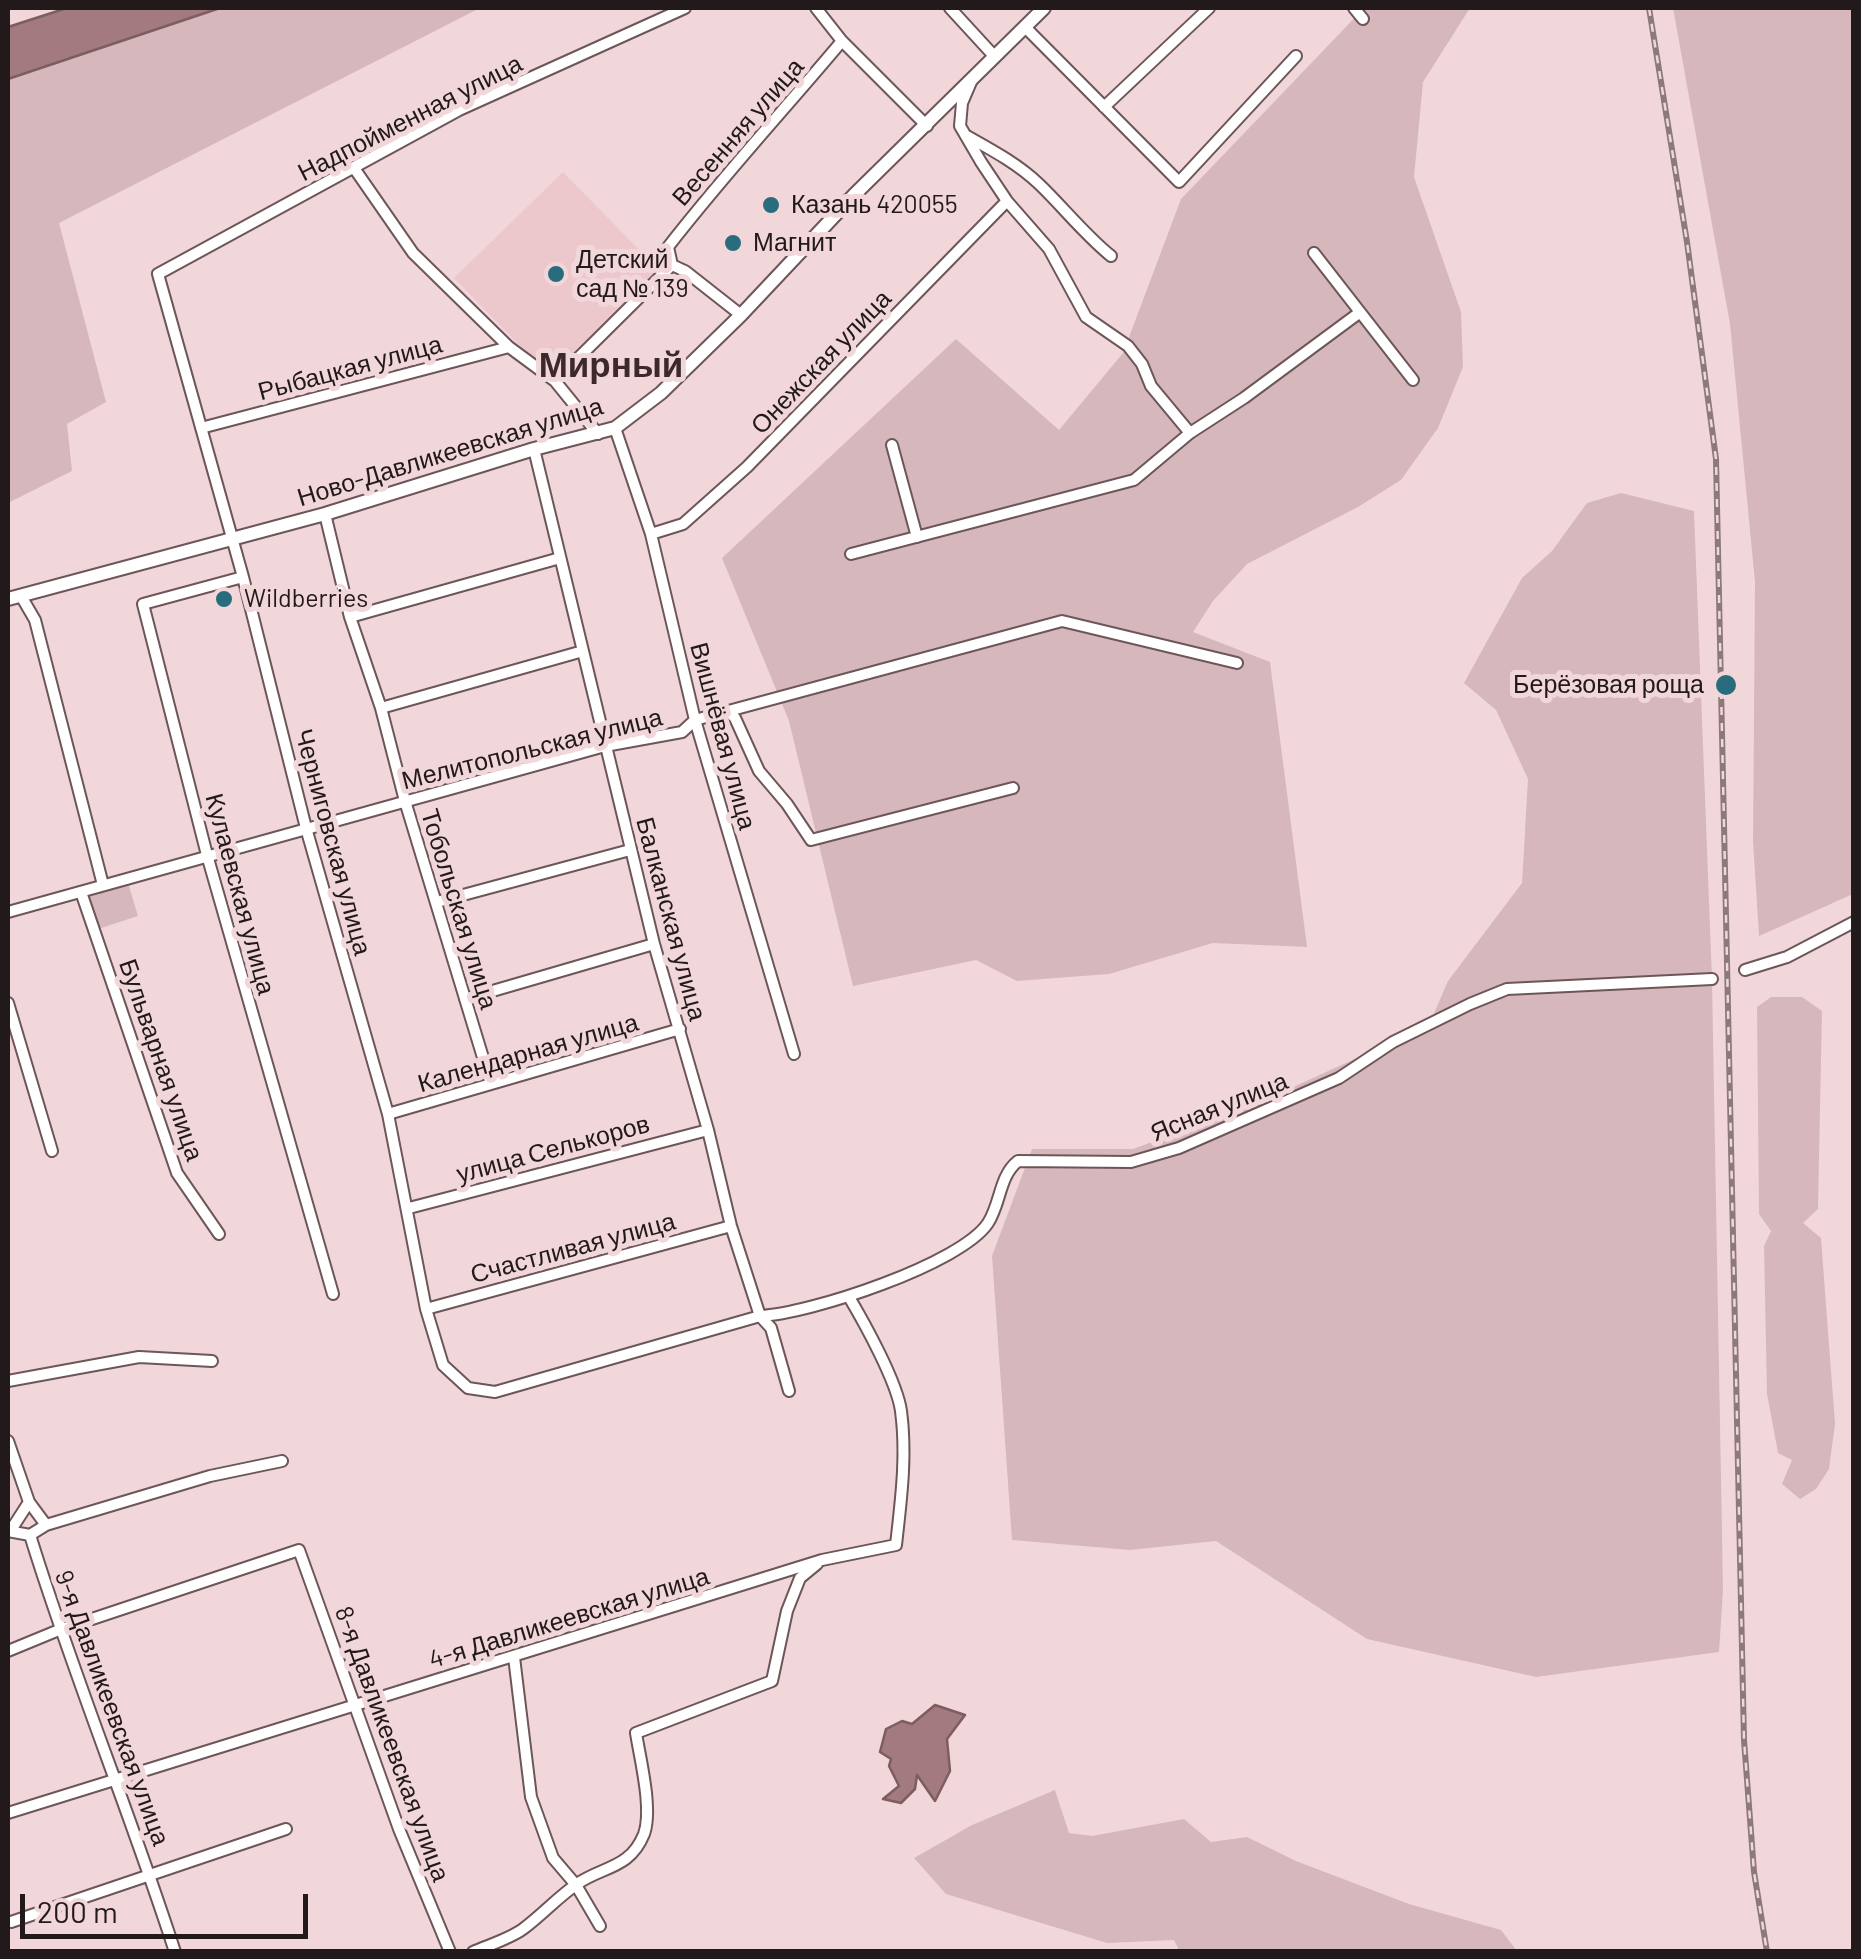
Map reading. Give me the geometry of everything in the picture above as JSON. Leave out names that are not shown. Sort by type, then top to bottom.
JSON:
[{"type":"street","name":"Надпойменная улица","points":[[158,274],[459,110],[686,8]]},
{"type":"street","points":[[816,8],[842,40],[931,122],[950,120],[1026,173],[1087,237],[1111,256]]},
{"type":"street","points":[[950,8],[996,56]]},
{"type":"street","name":"Ново-Давликеевская улица","points":[[14,598],[324,514],[615,428],[661,392],[741,315],[854,196],[1044,8]]},
{"type":"street","points":[[1104,107],[1209,8]]},
{"type":"street","points":[[1354,8],[1363,19]]},
{"type":"street","points":[[1025,27],[1179,182],[1296,56]]},
{"type":"street","name":"Весенняя улица","points":[[555,381],[672,265],[668,247],[842,40]]},
{"type":"street","points":[[972,81],[962,103],[963,131],[1008,201],[1050,248],[1086,316],[1128,346],[1142,364],[1151,386],[1190,433]]},
{"type":"street","points":[[354,168],[413,253],[508,347],[555,381],[598,434]]},
{"type":"street","name":"Онежская улица","points":[[651,534],[683,524],[747,467],[1008,201]]},
{"type":"street","points":[[1314,253],[1413,380]]},
{"type":"street","points":[[672,265],[741,315]]},
{"type":"street","name":"Черниговская улица","points":[[158,274],[244,577],[306,828],[388,1114],[426,1309],[443,1365],[468,1388],[494,1392]]},
{"type":"street","points":[[851,554],[1134,480],[1190,433],[1359,313]]},
{"type":"street","name":"Рыбацкая улица","points":[[201,428],[508,347]]},
{"type":"street","name":"Вишнёвая улица","points":[[615,428],[651,534],[695,720],[794,1054]]},
{"type":"street","points":[[892,446],[917,538]]},
{"type":"street","name":"Балканская улица","points":[[534,449],[654,944],[708,1130],[731,1226],[760,1316],[771,1328],[788,1392]]},
{"type":"street","name":"Тобольская улица","points":[[324,514],[350,617],[381,708],[405,802],[491,1084]]},
{"type":"street","points":[[350,617],[560,558]]},
{"type":"street","name":"Кулаевская улица","points":[[244,577],[143,604],[207,855],[333,1294]]},
{"type":"street","points":[[14,598],[35,620],[103,885]]},
{"type":"street","name":"Мелитопольская улица","points":[[8,912],[605,746],[682,732],[695,720],[1062,621],[1238,662]]},
{"type":"street","points":[[381,708],[582,651]]},
{"type":"street","points":[[728,711],[735,718],[759,771],[788,804],[811,840],[1014,788]]},
{"type":"street","points":[[437,902],[630,850]]},
{"type":"street","name":"Бульварная улица","points":[[81,892],[177,1173],[219,1234]]},
{"type":"street","points":[[1745,970],[1787,957],[1854,922]]},
{"type":"street","points":[[465,999],[654,944]]},
{"type":"street","name":"Ясная улица","points":[[494,1392],[760,1316],[782,1316],[849,1297],[962,1247],[988,1224],[1008,1168],[1018,1161],[1132,1162],[1179,1148],[1339,1078],[1393,1042],[1507,989],[1712,979]]},
{"type":"street","points":[[8,1003],[52,1151]]},
{"type":"street","name":"Календарная улица","points":[[388,1114],[680,1030]]},
{"type":"street","name":"улица Селькоров","points":[[409,1208],[708,1130]]},
{"type":"street","name":"Счастливая улица","points":[[426,1309],[731,1226]]},
{"type":"street","name":"4-я Давликеевская улица","points":[[8,1812],[822,1560],[896,1544],[904,1469],[901,1407],[872,1338],[849,1297]]},
{"type":"street","points":[[8,1381],[139,1357],[212,1361]]},
{"type":"street","points":[[8,1442],[29,1502],[46,1526]]},
{"type":"street","points":[[29,1502],[10,1531],[30,1535],[46,1526],[210,1476],[282,1461]]},
{"type":"street","name":"9-я Давликеевская улица","points":[[30,1535],[59,1630],[116,1777],[176,1952]]},
{"type":"street","name":"8-я Давликеевская улица","points":[[59,1630],[299,1550],[354,1706],[450,1952]]},
{"type":"street","points":[[473,1952],[520,1931],[592,1874],[616,1868],[646,1828],[636,1733],[772,1681],[787,1611],[800,1578],[822,1560]]},
{"type":"street","points":[[8,1651],[59,1630]]},
{"type":"street","points":[[514,1657],[532,1796],[554,1858],[576,1884],[600,1926]]},
{"type":"street","points":[[11,1922],[286,1828]]},
{"type":"shaded area","points":[[67,8],[220,8],[8,79],[8,27]]},
{"type":"shaded area","points":[[220,8],[480,8],[59,223],[106,402],[67,424],[72,471],[8,503],[8,79]]},
{"type":"shaded area","points":[[1364,8],[1470,8],[1423,82],[1414,177],[1461,312],[1463,367],[1438,428],[1401,480],[1358,507],[1247,564],[1213,601],[1193,632],[1270,662],[1307,947],[1213,943],[1109,974],[1017,981],[976,960],[853,986],[789,721],[722,558],[956,339],[1059,430],[1123,353],[1181,199]]},
{"type":"shaded area","name":"Берёзовая роща","points":[[1673,8],[1853,8],[1853,894],[1759,936],[1753,841],[1755,582],[1730,324]]},
{"type":"shaded area","name":"Детский сад № 139","points":[[563,172],[659,270],[549,376],[454,278]]},
{"type":"shaded area","points":[[1621,493],[1694,511],[1712,979],[1723,1590],[1719,1652],[1536,1677],[1367,1639],[1216,1541],[1130,1550],[1012,1540],[992,1256],[1032,1149],[1133,1149],[1256,1104],[1429,1025],[1448,981],[1522,883],[1528,779],[1496,710],[1464,683],[1522,578],[1552,551],[1587,503]]},
{"type":"shaded area","points":[[128,883],[138,916],[98,929],[87,895]]},
{"type":"shaded area","points":[[1771,997],[1802,997],[1822,1011],[1818,1209],[1803,1223],[1821,1238],[1835,1424],[1829,1469],[1816,1489],[1800,1499],[1782,1484],[1792,1460],[1778,1453],[1767,1394],[1764,1246],[1771,1231],[1759,1214],[1757,1007]]},
{"type":"shaded area","points":[[935,1705],[965,1715],[947,1739],[950,1771],[935,1801],[917,1775],[915,1789],[901,1803],[883,1799],[899,1786],[889,1766],[891,1759],[880,1752],[886,1729],[902,1721],[912,1724]]},
{"type":"shaded area","points":[[1055,1790],[1069,1833],[1092,1836],[1184,1819],[1211,1842],[1247,1837],[1296,1861],[1409,1904],[1501,1930],[1517,1951],[1180,1952],[1174,1940],[1107,1943],[946,1894],[914,1858],[972,1825]]},
{"type":"railway","points":[[1649,8],[1687,242],[1716,459],[1744,1740],[1754,1872],[1767,1952]]},
{"type":"place","name":"Казань 420055","points":[[771,205]]},
{"type":"place","name":"Магнит","points":[[733,243]]},
{"type":"place","name":"Детский сад № 139","points":[[556,274]]},
{"type":"place","name":"Wildberries","points":[[224,599]]},
{"type":"place","name":"Берёзовая роща","points":[[1726,685]]},
{"type":"district","name":"Мирный","points":[[611,365]]}]
